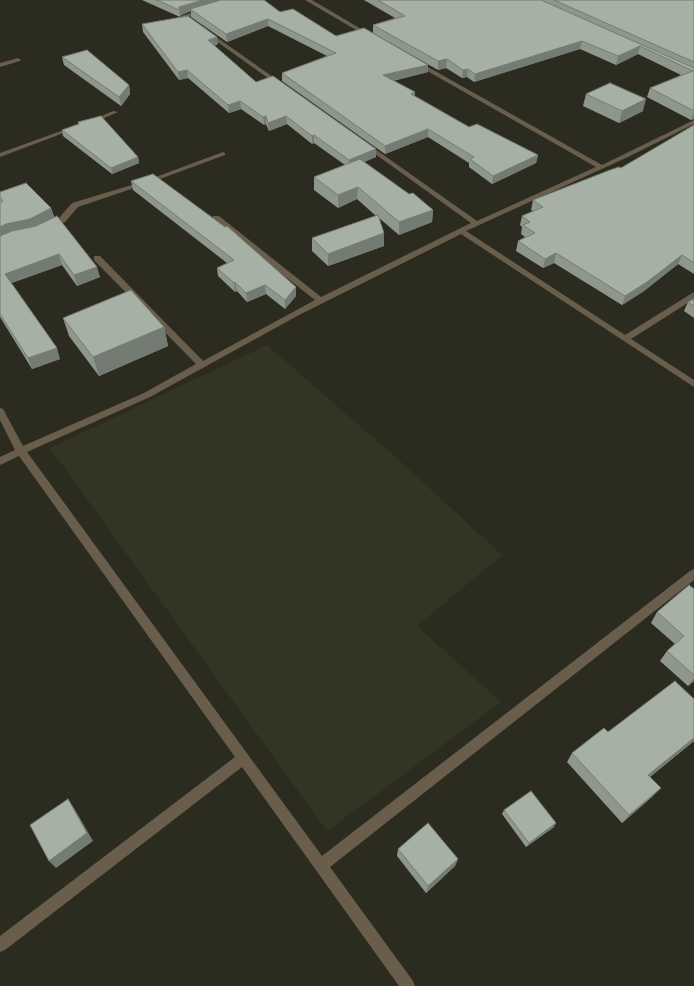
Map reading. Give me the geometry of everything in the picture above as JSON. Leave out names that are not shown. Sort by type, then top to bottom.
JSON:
[{"type":"street","points":[[308,0],[376,39]]},
{"type":"street","points":[[212,8],[184,16],[288,90]]},
{"type":"street","points":[[410,58],[600,167]]},
{"type":"street","points":[[0,65],[18,60]]},
{"type":"street","points":[[86,123],[115,112]]},
{"type":"street","points":[[0,461],[147,395],[321,301],[461,231],[694,122]]},
{"type":"street","points":[[0,155],[79,126]]},
{"type":"street","points":[[360,141],[477,224]]},
{"type":"street","points":[[42,230],[62,220],[75,205],[148,182],[223,154]]},
{"type":"street","points":[[216,218],[321,301]]},
{"type":"street","points":[[461,231],[694,384]]},
{"type":"street","points":[[97,258],[202,365]]},
{"type":"street","points":[[625,339],[694,295]]},
{"type":"street","points":[[0,411],[21,451],[408,986]]},
{"type":"street","points":[[321,865],[694,574]]},
{"type":"street","points":[[0,945],[243,758]]},
{"type":"shaded area","points":[[267,345],[401,462],[502,555],[417,626],[501,702],[327,831],[50,448]]},
{"type":"building","points":[[157,0],[203,0],[179,7],[179,10]]},
{"type":"building","points":[[221,0],[264,0],[280,12],[293,9],[336,36],[364,28],[428,65],[383,75],[415,92],[411,94],[469,127],[477,124],[538,155],[493,176],[470,159],[474,157],[428,129],[385,146],[282,73],[336,53],[268,19],[226,34],[190,9]]},
{"type":"building","points":[[378,0],[541,0],[694,68],[694,111],[650,88],[693,71],[640,46],[618,56],[582,41],[475,74],[468,69],[463,70],[447,59],[438,61],[373,25],[405,16]]},
{"type":"building","points":[[554,0],[694,0],[694,62]]},
{"type":"building","points":[[188,16],[217,37],[208,40],[256,82],[273,76],[376,149],[349,160],[314,135],[312,136],[286,116],[268,123],[266,116],[263,117],[240,101],[228,105],[187,70],[178,72],[142,24]]},
{"type":"building","points":[[87,50],[129,85],[119,97],[62,57]]},
{"type":"building","points":[[610,83],[646,99],[622,111],[586,94]]},
{"type":"building","points":[[101,116],[138,157],[111,168],[62,130],[79,124],[78,122]]},
{"type":"building","points":[[694,125],[694,263],[682,255],[647,282],[625,296],[556,253],[545,259],[518,241],[535,233],[523,225],[530,222],[522,216],[543,207],[533,200],[610,170],[619,167],[621,168]]},
{"type":"building","points":[[360,159],[409,194],[413,193],[433,210],[399,222],[358,187],[338,195],[314,177]]},
{"type":"building","points":[[153,174],[225,227],[227,226],[296,287],[285,300],[265,285],[246,293],[217,268],[234,260],[131,181]]},
{"type":"building","points":[[26,183],[51,208],[30,219],[6,224],[0,227],[0,202],[3,201],[0,197],[0,192]]},
{"type":"building","points":[[378,215],[384,233],[328,254],[312,238]]},
{"type":"building","points":[[57,216],[97,267],[74,275],[59,254],[5,274],[57,348],[28,358],[0,314],[0,236],[12,231],[36,226]]},
{"type":"building","points":[[131,290],[164,327],[93,357],[63,318]]},
{"type":"building","points":[[694,299],[694,306],[688,302]]},
{"type":"building","points":[[689,585],[694,589],[694,675],[667,651],[684,636],[657,612]]},
{"type":"building","points":[[675,681],[694,699],[694,738],[648,775],[661,788],[629,815],[572,753],[604,728],[608,732]]},
{"type":"building","points":[[531,791],[556,823],[529,843],[504,810]]},
{"type":"building","points":[[68,799],[87,833],[49,861],[30,825]]},
{"type":"building","points":[[428,823],[458,859],[428,886],[398,849]]}]
